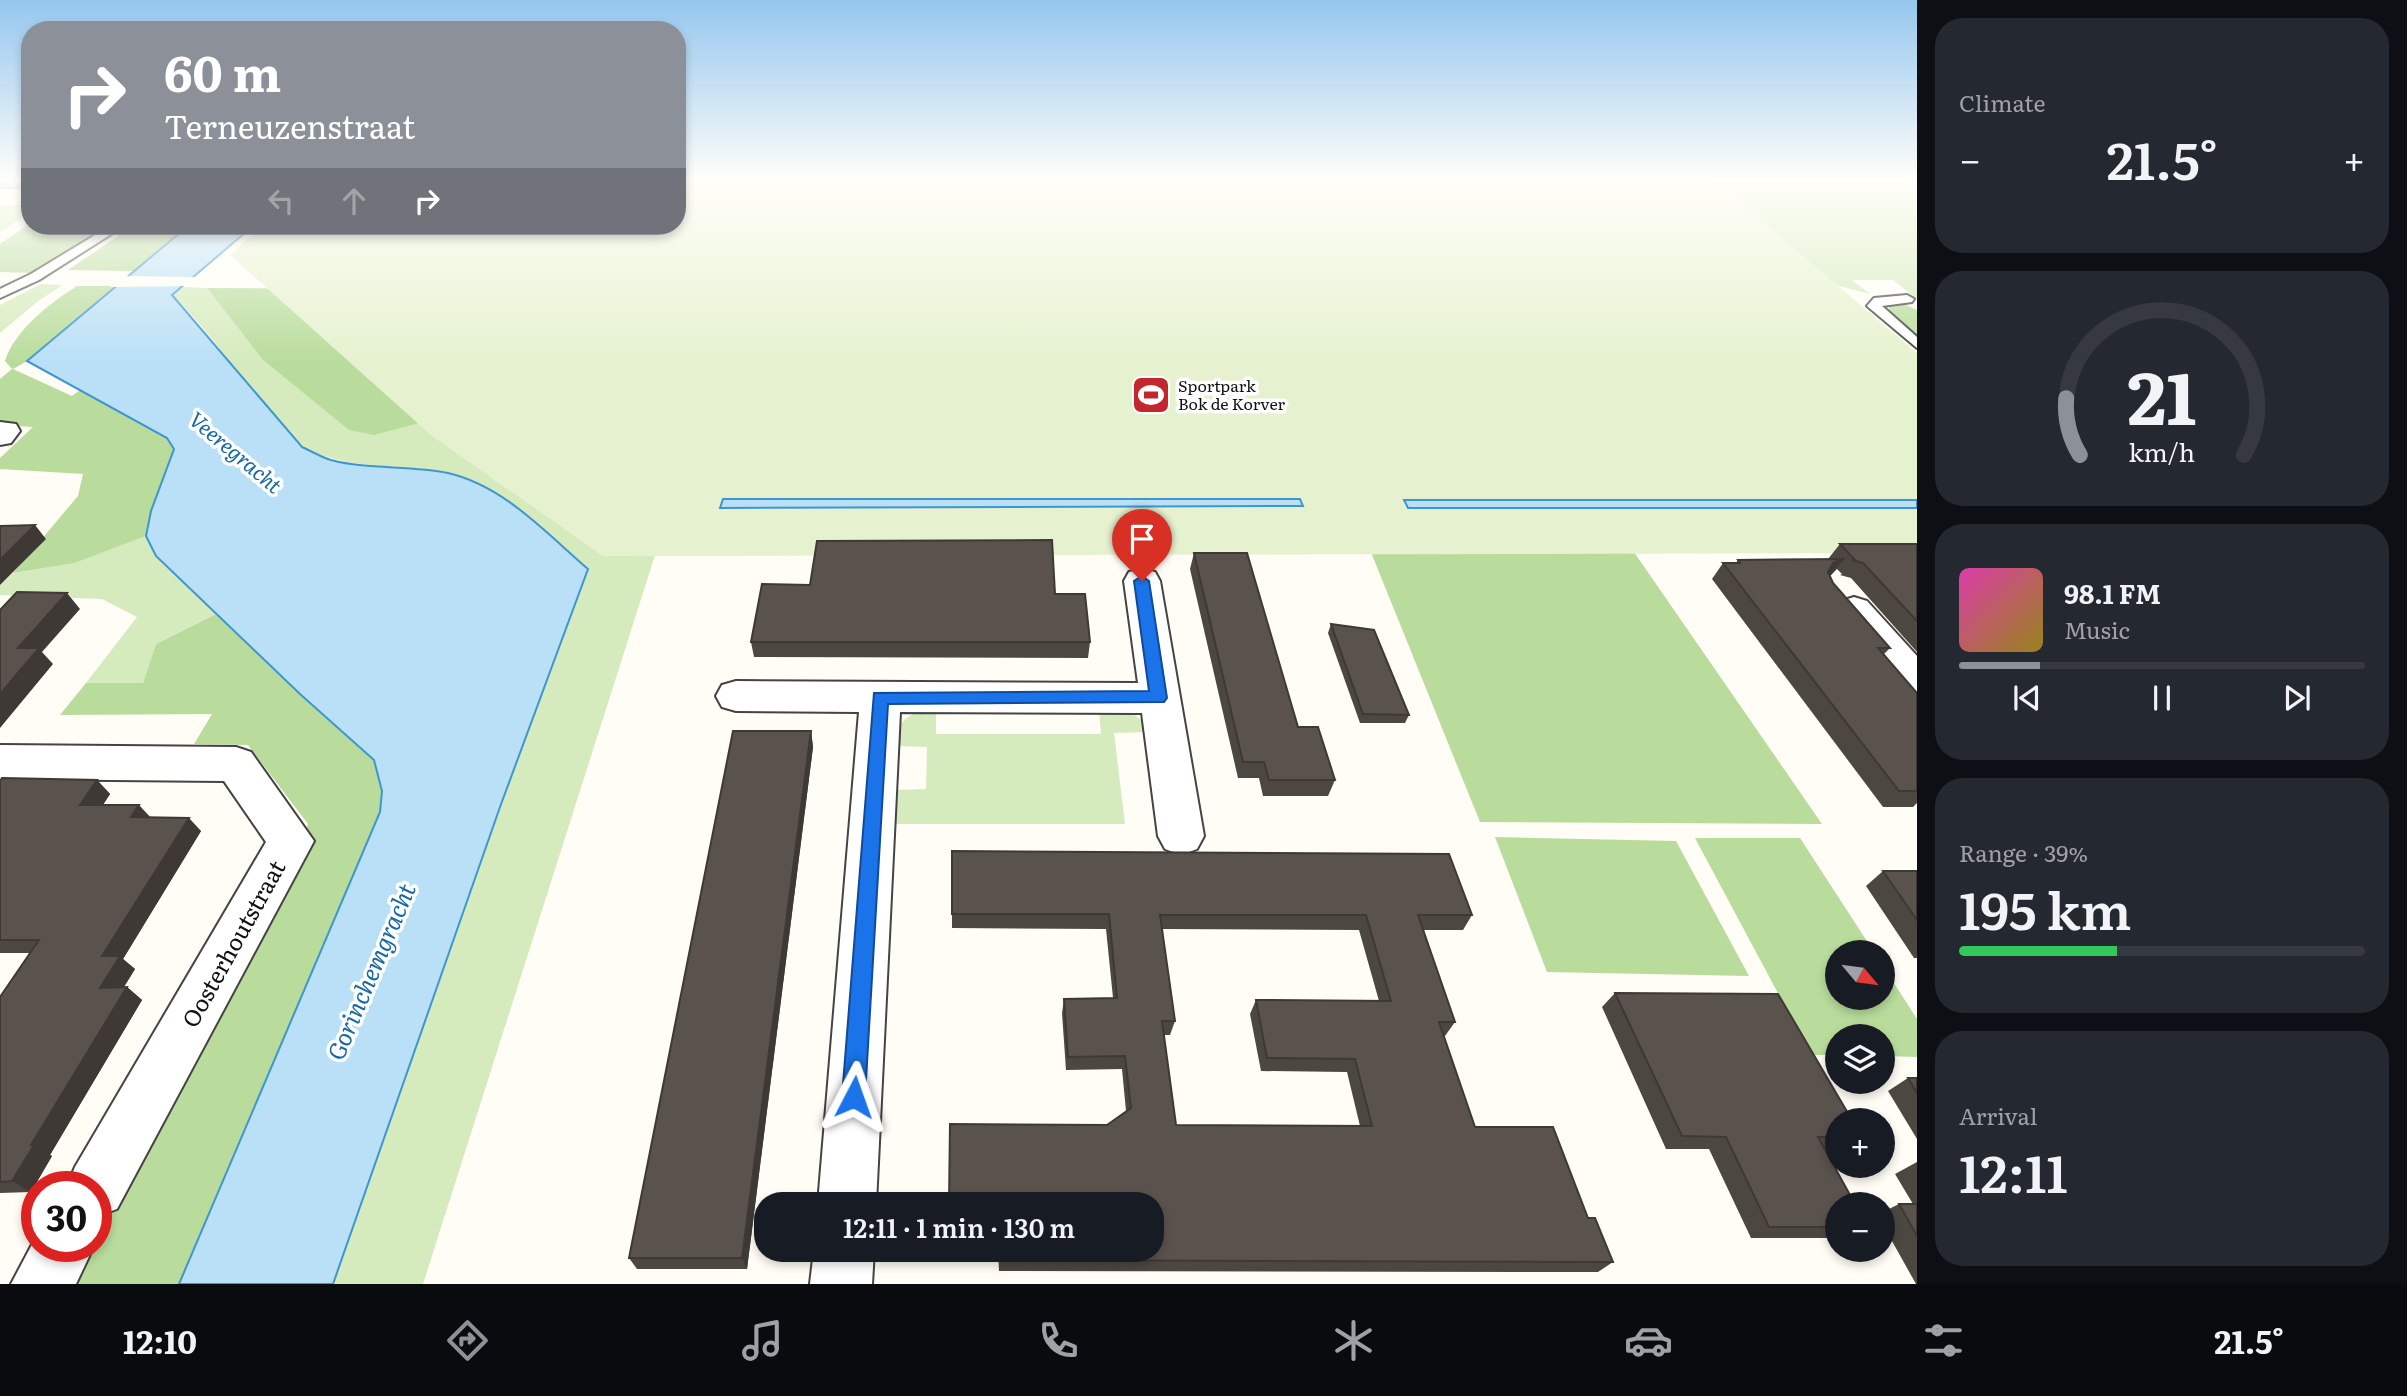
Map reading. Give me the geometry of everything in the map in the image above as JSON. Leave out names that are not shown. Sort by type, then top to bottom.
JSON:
[{"type":"street","points":[[1142,581],[1181,836]]},
{"type":"street","points":[[1836,589],[1917,682]]},
{"type":"street","points":[[736,696],[1158,698]]},
{"type":"street","points":[[848,1192],[880,698]]},
{"type":"street","name":"Oosterhoutstraat","points":[[0,762],[236,764],[292,841],[106,1171]]},
{"type":"street","points":[[43,1284],[55,1262]]},
{"type":"street","points":[[841,1284],[843,1262]]},
{"type":"lane","points":[[0,295],[92,242]]},
{"type":"lane","points":[[1907,299],[1879,301],[1874,306],[1917,344]]},
{"type":"green space","points":[[82,242],[30,273],[0,272],[0,244]]},
{"type":"green space","points":[[109,242],[169,242],[134,271],[68,270]]},
{"type":"green space","name":"Sportpark Bok de Korver","points":[[244,242],[1786,242],[1917,353],[1917,553],[603,556],[432,436],[230,255]]},
{"type":"green space","points":[[1776,242],[1917,242],[1917,299],[1893,280],[1852,280],[1870,294],[1839,286],[1808,268]]},
{"type":"green space","points":[[41,284],[63,285],[38,301],[0,333],[0,305]]},
{"type":"green space","points":[[77,286],[116,286],[27,361],[13,369],[72,396],[80,390],[167,438],[174,448],[151,511],[146,536],[75,563],[13,573],[78,496],[83,474],[0,469],[0,458],[33,427],[0,425],[0,379],[12,369],[5,361],[25,328],[56,300]]},
{"type":"green space","points":[[183,287],[207,288],[262,359],[419,423],[656,552],[423,1284],[333,1284],[500,807],[588,569],[523,512],[469,480],[431,470],[338,460],[300,444],[288,434],[199,324],[172,295]]},
{"type":"green space","points":[[207,288],[355,289],[419,423],[374,435],[349,430],[262,359]]},
{"type":"green space","points":[[1889,304],[1904,304],[1917,310],[1917,335],[1889,311]]},
{"type":"green space","points":[[146,536],[156,556],[216,614],[156,644],[143,683],[86,683],[137,617],[102,599],[0,595],[0,585],[13,573],[75,563]]},
{"type":"green space","points":[[1366,540],[1627,542],[1822,824],[1480,822]]},
{"type":"green space","points":[[216,614],[374,760],[382,791],[380,812],[179,1284],[67,1284],[79,1262],[112,1262],[112,1199],[287,874],[308,824],[248,745],[194,744],[212,714],[60,715],[86,683],[143,683],[156,644]]},
{"type":"green space","points":[[936,710],[936,734],[1101,734],[1099,710],[1135,715],[1145,724],[1148,732],[1114,733],[1125,824],[891,824],[893,790],[926,789],[927,747],[895,746],[896,736],[906,718]]},
{"type":"green space","points":[[1495,837],[1676,841],[1749,976],[1547,972]]},
{"type":"green space","points":[[1695,838],[1800,838],[1866,940],[1825,940],[1825,1010],[1895,1010],[1895,985],[1917,1019],[1917,1057],[1895,1056],[1895,1024],[1825,1024],[1825,1055],[1811,1055]]},
{"type":"water","points":[[169,242],[234,242],[172,295],[302,447],[327,459],[345,463],[434,471],[468,479],[506,499],[588,569],[500,807],[333,1284],[179,1284],[380,812],[382,791],[374,760],[300,694],[156,556],[146,536],[151,511],[174,449],[167,438],[27,361]]},
{"type":"water","points":[[723,499],[1300,499],[1303,506],[720,508]]},
{"type":"water","points":[[1404,500],[1917,500],[1917,508],[1408,508]]},
{"type":"pier","points":[[122,276],[199,277],[188,286],[110,287]]},
{"type":"building","points":[[35,525],[0,560],[0,526]]},
{"type":"building","points":[[1052,540],[1055,594],[1085,594],[1090,642],[751,642],[762,584],[810,585],[817,541]]},
{"type":"building","points":[[1840,544],[1917,544],[1917,621],[1863,563],[1852,560],[1855,560]]},
{"type":"building","points":[[1194,553],[1247,553],[1298,727],[1318,727],[1335,780],[1269,780],[1264,762],[1243,762]]},
{"type":"building","points":[[1844,559],[1833,563],[1828,572],[1833,583],[1890,648],[1878,648],[1917,693],[1917,791],[1899,791],[1723,563],[1740,563],[1738,560]]},
{"type":"building","points":[[17,592],[67,593],[18,648],[39,648],[0,694],[0,610]]},
{"type":"building","points":[[1331,624],[1374,630],[1409,715],[1363,714]]},
{"type":"building","points":[[733,731],[811,731],[742,1258],[629,1258]]},
{"type":"building","points":[[2,778],[97,780],[80,805],[139,805],[131,817],[189,818],[102,956],[120,956],[100,988],[127,987],[12,1181],[0,1182],[0,997],[39,940],[0,940]]},
{"type":"building","points":[[952,851],[1449,854],[1472,915],[1418,915],[1455,1022],[1439,1022],[1475,1127],[1553,1127],[1588,1218],[1595,1218],[1613,1262],[1164,1261],[1164,1192],[949,1192],[950,1124],[1107,1125],[1131,1108],[1125,1056],[1068,1057],[1064,999],[1117,998],[1109,914],[952,914]],"holes":[[[1160,915],[1366,915],[1391,1001],[1256,1000],[1267,1058],[1355,1059],[1372,1126],[1176,1125],[1162,1021],[1175,1021]]]},
{"type":"building","points":[[1883,871],[1917,871],[1917,920]]},
{"type":"building","points":[[1615,993],[1778,994],[1825,1074],[1825,1094],[1837,1094],[1845,1108],[1825,1108],[1825,1137],[1818,1137],[1825,1150],[1825,1178],[1841,1178],[1848,1192],[1825,1192],[1825,1227],[1769,1227],[1726,1137],[1682,1136]]},
{"type":"building","points":[[1908,1078],[1917,1078],[1917,1093]]},
{"type":"building","points":[[1899,1204],[1917,1204],[1917,1236]]},
{"type":"place","name":"Sportpark Bok de Korver","points":[[1151,395]]},
{"type":"route","points":[[854,1097],[880,698],[1158,698],[1142,581]]},
{"type":"water label","name":"Veeregracht","points":[[235,453]]},
{"type":"water label","name":"Gorinchemgracht","points":[[372,972]]}]
